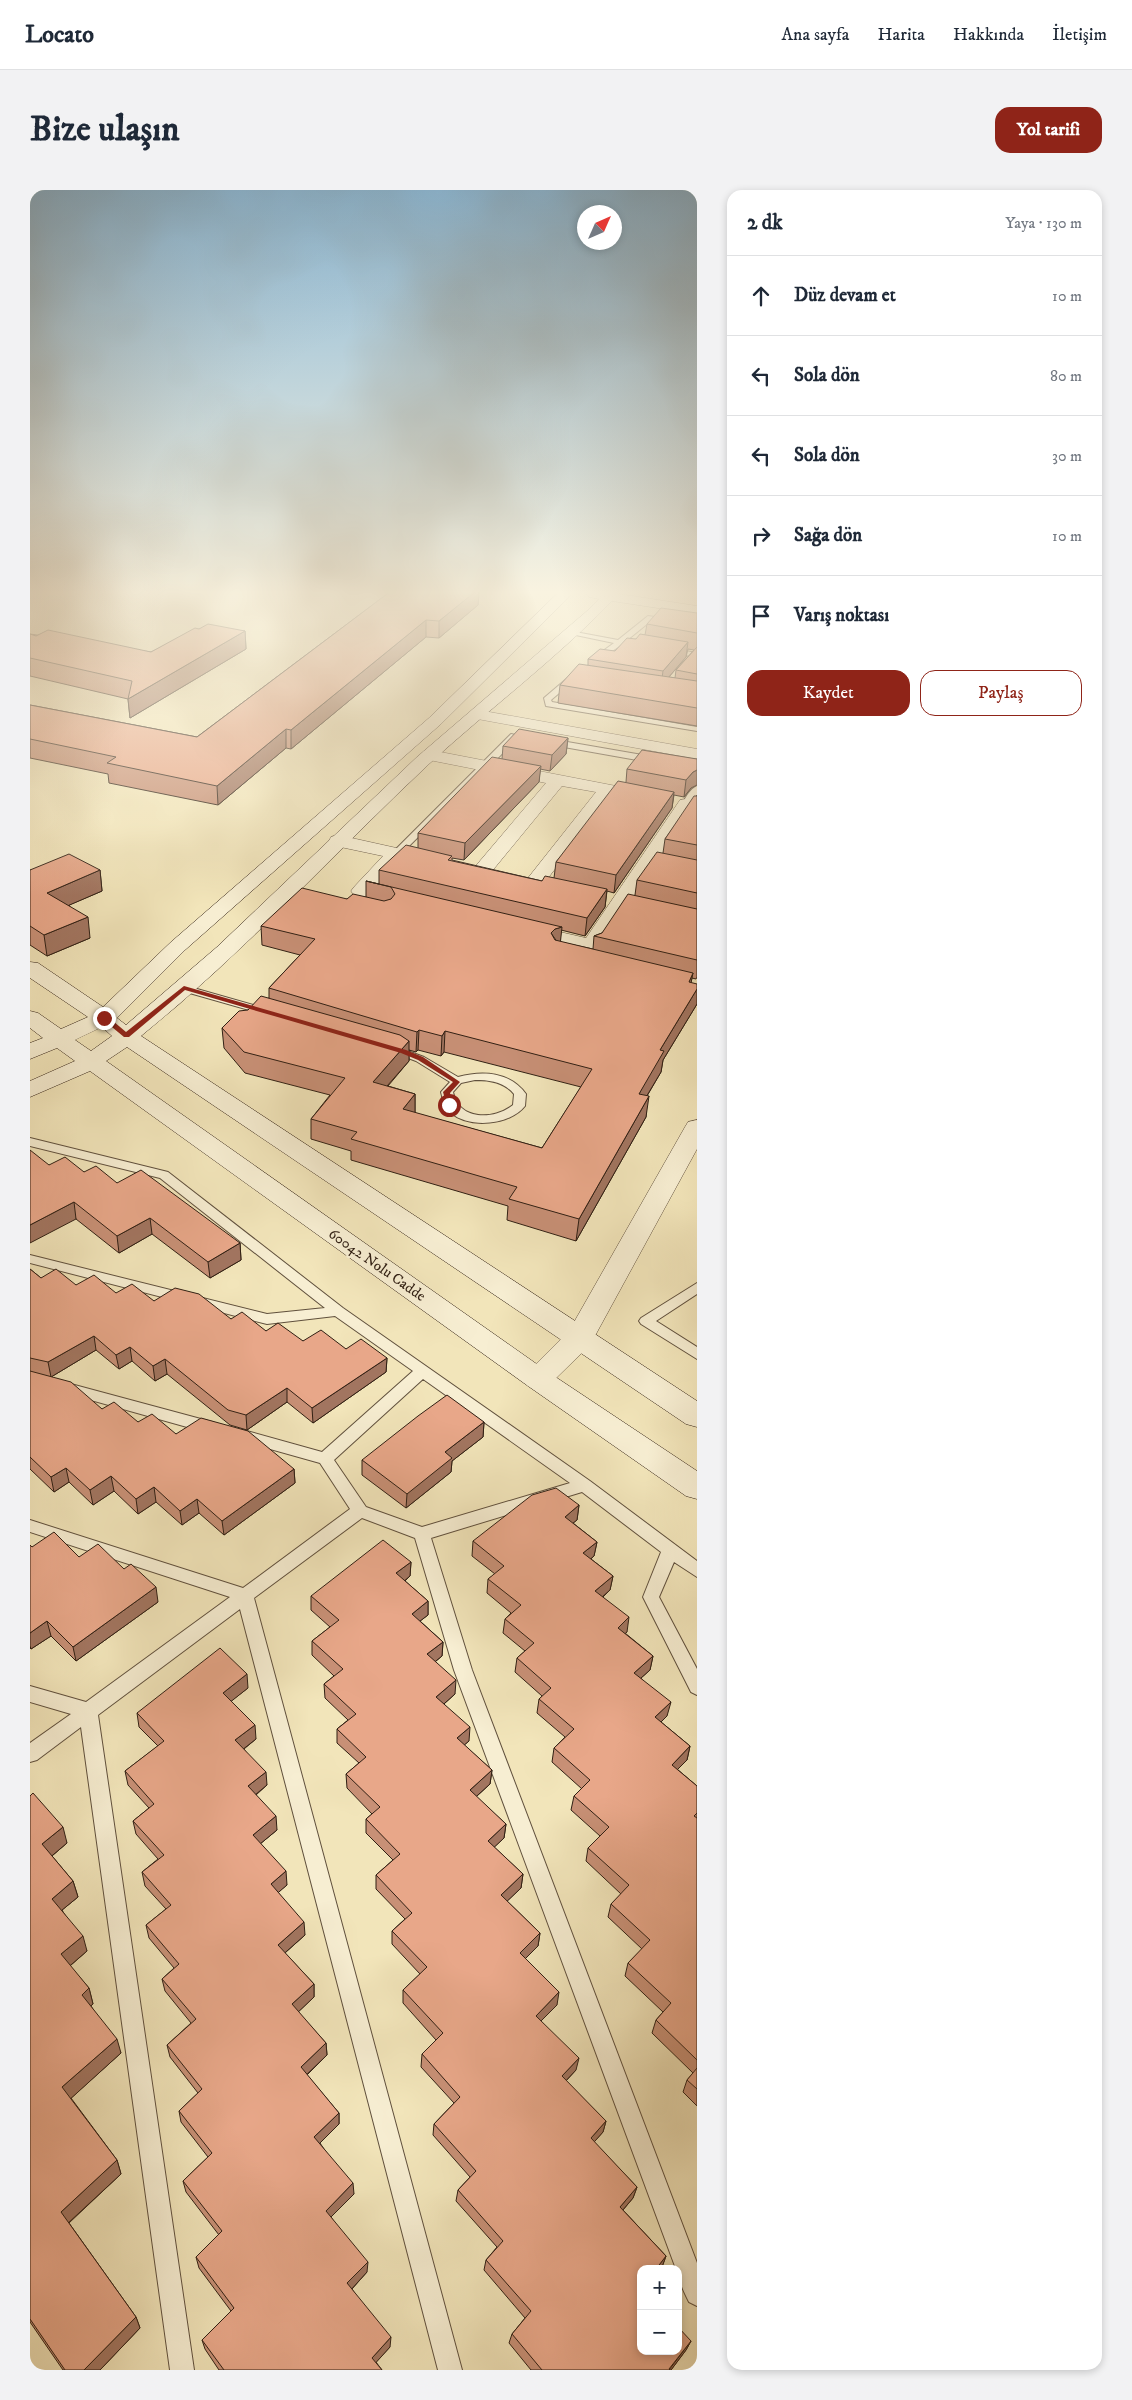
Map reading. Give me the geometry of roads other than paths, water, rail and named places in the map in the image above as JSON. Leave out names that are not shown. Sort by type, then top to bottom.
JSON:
[{"type":"street","points":[[30,1052],[104,1018],[178,946],[435,721],[464,693]]},
{"type":"street","points":[[30,1090],[92,1061],[126,1036],[299,892],[338,840],[430,755],[503,693]]},
{"type":"street","points":[[478,715],[697,754]]},
{"type":"street","points":[[430,755],[608,789],[693,800],[648,860],[591,946],[511,935],[600,964]]},
{"type":"street","points":[[499,876],[558,780]]},
{"type":"street","points":[[499,876],[608,789]]},
{"type":"street","points":[[338,840],[434,862]]},
{"type":"street","points":[[397,853],[361,891],[426,907]]},
{"type":"street","points":[[648,860],[668,864]]},
{"type":"street","points":[[499,876],[553,887]]},
{"type":"street","points":[[348,904],[406,918]]},
{"type":"street","points":[[30,968],[104,1018],[126,1036],[697,1416]]},
{"type":"street","name":"60042 Nolu Cadde","points":[[30,1018],[538,1379],[697,1487]]},
{"type":"street","points":[[538,1379],[580,1338],[697,1127]]},
{"type":"lane","points":[[557,693],[547,700],[549,704],[697,730]]},
{"type":"lane","points":[[397,853],[514,736],[523,738]]},
{"type":"lane","points":[[543,741],[668,763]]},
{"type":"lane","points":[[184,988],[279,1016]]},
{"type":"lane","points":[[375,1043],[420,1059],[457,1082]]},
{"type":"lane","points":[[474,1076],[502,1079],[510,1083],[520,1094],[519,1106],[506,1116],[496,1118],[474,1118],[464,1115],[455,1111],[447,1099],[450,1086],[457,1082],[474,1076]]},
{"type":"lane","points":[[30,1142],[164,1175],[338,1311],[421,1372],[584,1485],[697,1570]]},
{"type":"lane","points":[[30,1259],[267,1319],[338,1311]]},
{"type":"lane","points":[[697,1288],[646,1320],[697,1354]]},
{"type":"lane","points":[[325,1459],[421,1372]]},
{"type":"lane","points":[[30,1378],[325,1459],[360,1511],[422,1534],[584,1485]]},
{"type":"lane","points":[[30,1754],[360,1511]]},
{"type":"lane","points":[[30,1526],[245,1595]]},
{"type":"lane","points":[[422,1534],[463,1670],[697,2294]]},
{"type":"lane","points":[[670,1550],[651,1597],[697,1687]]},
{"type":"lane","points":[[245,1595],[450,2370]]},
{"type":"lane","points":[[30,1694],[88,1711]]},
{"type":"lane","points":[[88,1711],[182,2370]]}]
